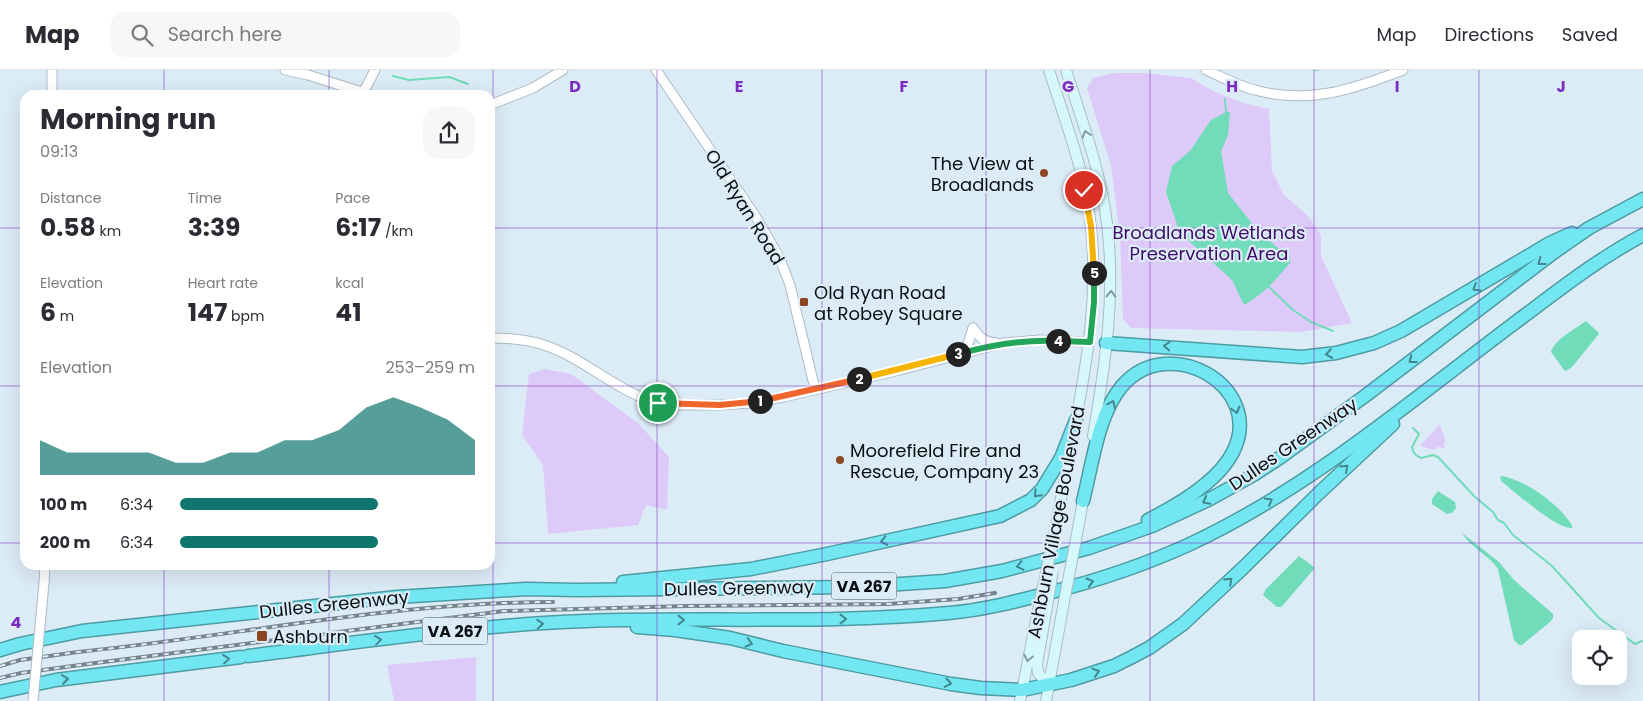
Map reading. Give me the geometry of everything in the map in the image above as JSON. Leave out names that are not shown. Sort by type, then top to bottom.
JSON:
[{"type":"highway","name":"Dulles Greenway","points":[[0,650],[82,631],[397,597],[526,589],[856,587],[944,581],[1028,564],[1089,548],[1152,526],[1210,499],[1255,474],[1289,452],[1553,252],[1589,228],[1643,199]]},
{"type":"highway","points":[[1106,343],[1302,357],[1358,348],[1410,326],[1550,243],[1626,207]]},
{"type":"highway","name":"Dulles Greenway","points":[[0,692],[56,680],[488,627],[580,621],[857,619],[951,613],[999,605],[1093,582],[1119,574],[1187,545],[1219,530],[1274,498],[1346,450],[1596,263],[1643,235]]},
{"type":"highway","points":[[1083,500],[1105,419],[1119,390],[1129,379],[1158,364],[1176,363],[1197,368],[1207,373],[1224,387],[1235,406],[1239,430],[1233,452],[1224,466],[1208,482],[1157,515],[1089,548]]},
{"type":"highway","points":[[580,621],[603,625],[675,630],[730,638],[783,651],[1021,696],[1049,685],[1114,666],[1150,648],[1182,624],[1243,568],[1319,492],[1448,374]]},
{"type":"highway","points":[[526,589],[670,578],[751,569],[1000,516],[1031,500],[1042,489],[1061,458],[1076,420]]},
{"type":"main road","name":"Ashburn Village Boulevard","points":[[1046,701],[1083,500],[1100,394],[1111,293],[1107,223],[1095,163],[1065,70]]},
{"type":"main road","name":"Ashburn Village Boulevard","points":[[1021,696],[1041,614],[1056,539],[1090,342],[1094,302],[1091,226],[1081,174],[1049,72]]},
{"type":"main road","points":[[1090,342],[1106,343]]},
{"type":"main road","points":[[1041,614],[1038,674],[1049,685]]},
{"type":"street","points":[[52,70],[52,90]]},
{"type":"street","points":[[285,70],[308,75],[354,90]]},
{"type":"street","points":[[368,90],[375,70]]},
{"type":"street","points":[[495,102],[533,88],[563,70]]},
{"type":"street","name":"Old Ryan Road","points":[[656,70],[756,217],[780,259],[790,285],[815,389]]},
{"type":"street","points":[[1049,72],[1065,70]]},
{"type":"street","points":[[1206,70],[1235,84],[1254,90],[1296,96],[1342,92],[1404,70]]},
{"type":"street","points":[[959,354],[968,344],[973,328],[978,336],[986,342],[1003,343],[1039,340],[1090,342]]},
{"type":"street","points":[[495,338],[526,340],[545,345],[563,353],[640,398],[665,405],[735,405],[784,396],[924,364],[1003,343]]},
{"type":"street","points":[[33,701],[45,570]]},
{"type":"green space","name":"Broadlands Wetlands Preservation Area","points":[[1115,73],[1144,73],[1191,78],[1213,91],[1243,103],[1269,109],[1272,171],[1284,195],[1308,216],[1321,235],[1321,256],[1352,323],[1301,332],[1131,328],[1123,319],[1120,237],[1111,166],[1087,88],[1093,78]]},
{"type":"green space","points":[[545,369],[571,374],[639,424],[669,457],[667,510],[646,505],[638,525],[548,534],[543,465],[522,435],[529,374]]},
{"type":"green space","points":[[1440,424],[1446,442],[1443,444],[1445,447],[1442,449],[1439,446],[1434,450],[1420,446]]},
{"type":"green space","points":[[476,657],[476,701],[394,701],[387,665]]},
{"type":"shaded area","points":[[1226,112],[1230,112],[1228,135],[1221,151],[1228,193],[1258,231],[1278,248],[1290,255],[1290,263],[1280,275],[1244,305],[1232,280],[1180,233],[1166,192],[1172,166],[1190,151],[1211,120]]},
{"type":"shaded area","points":[[1586,321],[1599,333],[1572,367],[1566,371],[1551,352],[1553,347]]},
{"type":"shaded area","points":[[1500,477],[1522,483],[1542,494],[1559,509],[1572,525],[1572,528],[1556,523],[1536,509],[1501,481]]},
{"type":"shaded area","points":[[1438,491],[1455,502],[1456,508],[1452,513],[1447,514],[1432,504],[1432,499]]},
{"type":"shaded area","points":[[1462,533],[1499,562],[1514,580],[1553,614],[1550,622],[1522,645],[1519,645],[1514,640],[1498,569]]},
{"type":"shaded area","points":[[1299,556],[1314,567],[1314,569],[1284,604],[1281,607],[1277,607],[1263,595],[1266,589]]},
{"type":"waterway","points":[[393,76],[409,80],[449,77],[468,84]]},
{"type":"waterway","points":[[1225,99],[1226,112]]},
{"type":"waterway","points":[[1269,287],[1293,310],[1311,322],[1333,331]]},
{"type":"waterway","points":[[1413,428],[1419,434],[1412,447],[1416,455],[1421,458],[1433,455],[1438,457],[1474,496],[1493,512],[1498,520],[1504,523],[1513,535],[1552,566],[1599,618],[1635,644],[1642,641]]},
{"type":"railway","points":[[0,678],[21,673],[80,665],[504,611],[687,606],[888,604],[958,599],[995,593]]},
{"type":"railway","points":[[0,666],[20,660],[374,614],[493,603],[553,602]]},
{"type":"place","name":"The View at Broadlands","points":[[1044,173]]},
{"type":"place","name":"Old Ryan Road at Robey Square","points":[[804,302]]},
{"type":"place","name":"Moorefield Fire and Rescue, Company 23","points":[[840,460]]},
{"type":"place","name":"Ashburn","points":[[262,636]]},
{"type":"route","points":[[658,403],[665,405],[735,405],[900,370],[1003,343],[1039,340],[1090,342],[1094,302],[1093,250],[1091,226],[1084,190]]}]
